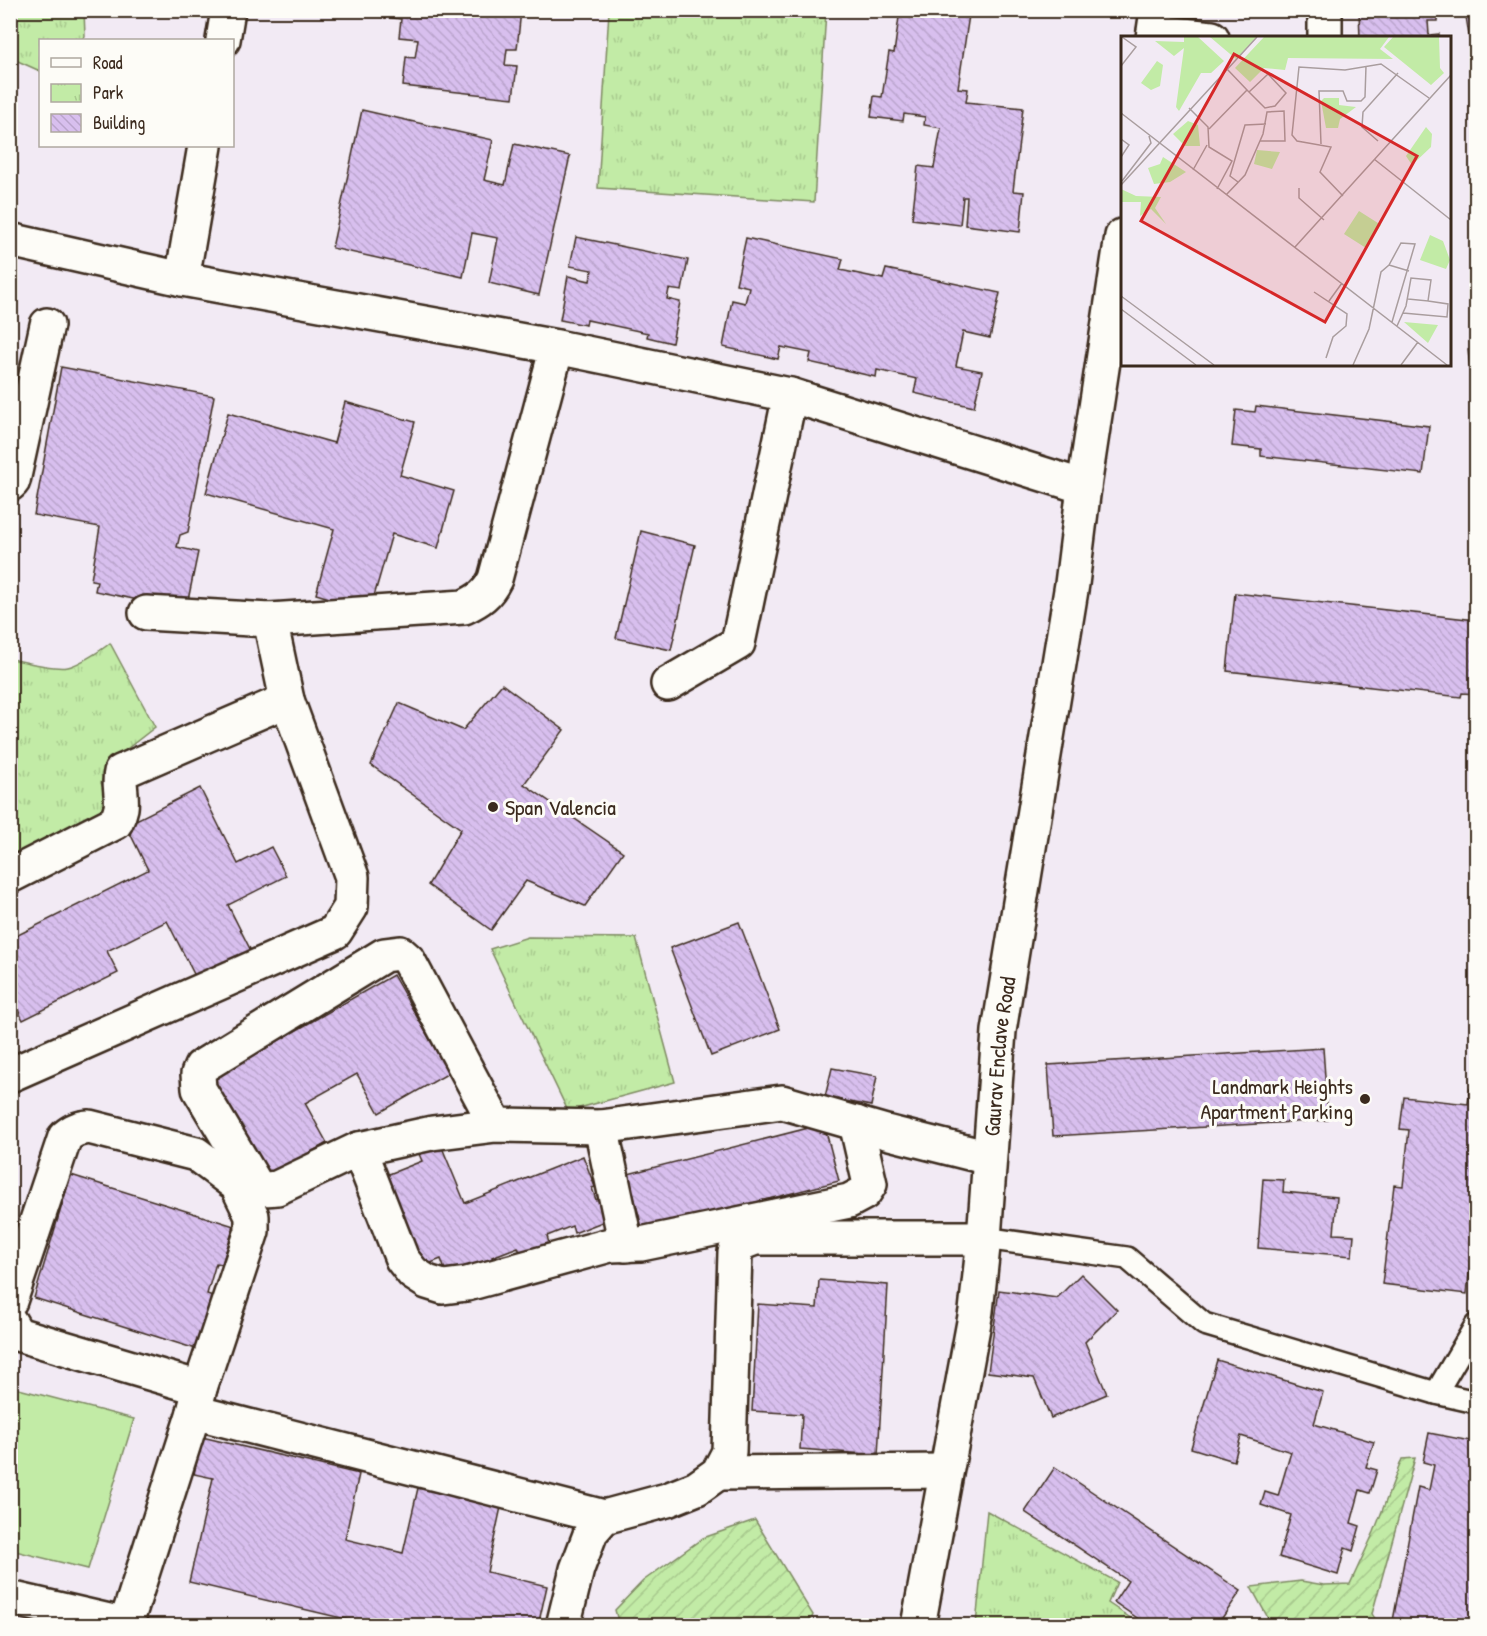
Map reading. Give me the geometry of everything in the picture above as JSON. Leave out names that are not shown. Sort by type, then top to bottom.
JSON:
[{"type":"street","points":[[223,39],[228,10]]},
{"type":"street","points":[[1325,10],[1325,36]]},
{"type":"street","points":[[1155,27],[1202,36]]},
{"type":"street","points":[[182,279],[205,147]]},
{"type":"street","points":[[10,240],[182,279],[558,347],[790,395],[1084,487]]},
{"type":"street","name":"Gaurav Enclave Road","points":[[918,1626],[976,1311],[984,1238],[999,1031],[1072,584],[1084,487],[1121,243]]},
{"type":"street","points":[[10,484],[14,481],[47,325]]},
{"type":"street","points":[[146,613],[270,620],[465,608],[478,601],[489,591],[495,579],[558,347]]},
{"type":"street","points":[[668,684],[738,643],[790,395]]},
{"type":"street","points":[[10,1075],[335,932],[351,907],[352,878],[287,700],[270,620]]},
{"type":"street","points":[[10,876],[116,822],[121,810],[119,782],[121,772],[287,700]]},
{"type":"street","points":[[496,1125],[408,960],[400,953],[384,955],[201,1067],[198,1074],[199,1089],[255,1183],[260,1188],[268,1189],[277,1188],[359,1149],[432,1133],[496,1125],[602,1127],[783,1102],[856,1124],[989,1158]]},
{"type":"street","points":[[359,1149],[402,1259],[413,1273],[442,1287],[467,1284],[610,1245],[641,1244],[849,1201],[864,1193],[870,1184],[856,1124]]},
{"type":"street","points":[[10,1301],[65,1137],[80,1128],[89,1127],[196,1154],[237,1185],[252,1216],[252,1231],[128,1625],[10,1598]]},
{"type":"street","points":[[602,1127],[626,1245]]},
{"type":"street","points":[[10,1322],[17,1334],[197,1400],[604,1517],[697,1488],[718,1473],[729,1452],[735,1252],[742,1243],[755,1238],[984,1238]]},
{"type":"street","points":[[718,1473],[946,1471]]},
{"type":"street","points":[[563,1626],[577,1569],[591,1532],[604,1517]]},
{"type":"lane","points":[[984,1238],[1127,1258],[1204,1324],[1436,1393],[1476,1402]]},
{"type":"lane","points":[[1436,1393],[1476,1325]]},
{"type":"green space","points":[[11,10],[84,11],[85,36],[82,39],[39,39],[39,71],[11,58]]},
{"type":"green space","points":[[609,11],[826,11],[814,202],[598,188]]},
{"type":"green space","points":[[110,643],[155,727],[109,763],[101,783],[112,810],[11,862],[11,659],[62,668],[90,657]]},
{"type":"green space","points":[[528,937],[636,938],[675,1082],[568,1111],[490,949]]},
{"type":"green space","points":[[11,1387],[134,1419],[88,1569],[11,1550]]},
{"type":"green space","points":[[1415,1458],[1372,1614],[1379,1625],[1272,1625],[1251,1587],[1301,1581],[1324,1585],[1350,1584],[1374,1532],[1402,1459]]},
{"type":"green space","points":[[987,1511],[1117,1582],[1108,1603],[1138,1623],[1137,1625],[976,1625]]},
{"type":"green space","points":[[755,1520],[813,1615],[809,1625],[619,1625],[615,1610],[643,1581],[703,1538]]},
{"type":"building","points":[[329,10],[521,10],[517,49],[507,49],[505,65],[517,66],[513,98],[403,86],[406,57],[415,58],[418,39],[399,37],[401,19]]},
{"type":"building","points":[[900,10],[940,10],[969,15],[958,88],[968,89],[966,102],[1023,108],[1013,191],[1024,192],[1020,232],[965,225],[967,197],[963,197],[960,225],[912,219],[918,166],[934,168],[941,128],[924,125],[925,117],[904,114],[903,121],[871,117],[874,96],[882,97],[889,52],[894,53]]},
{"type":"building","points":[[1359,10],[1438,10],[1438,21],[1428,21],[1429,35],[1439,34],[1439,36],[1360,36]]},
{"type":"building","points":[[1465,10],[1476,10],[1476,73],[1475,73]]},
{"type":"building","points":[[362,110],[493,140],[484,180],[505,185],[514,144],[570,156],[539,295],[489,283],[498,238],[472,233],[463,277],[332,248]]},
{"type":"building","points":[[576,237],[688,260],[682,291],[669,289],[667,299],[680,302],[672,343],[647,337],[648,333],[587,320],[586,325],[560,320],[568,276],[590,281],[592,270],[570,266]]},
{"type":"building","points":[[746,238],[843,259],[840,270],[883,279],[886,269],[1000,293],[990,338],[963,332],[956,366],[982,371],[974,407],[914,393],[917,379],[877,370],[876,377],[809,362],[811,353],[781,347],[778,359],[723,347],[732,300],[745,303],[749,287],[736,284]]},
{"type":"building","points":[[1476,349],[1476,394],[1473,395],[1468,350]]},
{"type":"building","points":[[61,367],[214,396],[188,532],[180,535],[177,547],[198,552],[186,610],[95,591],[97,581],[91,580],[100,527],[34,515]]},
{"type":"building","points":[[345,402],[415,422],[400,475],[454,491],[438,548],[392,534],[370,610],[316,594],[334,529],[206,493],[228,413],[334,443]]},
{"type":"building","points":[[1256,406],[1429,426],[1423,474],[1261,456],[1261,449],[1232,446],[1236,410],[1255,412]]},
{"type":"building","points":[[641,531],[695,545],[671,650],[616,638]]},
{"type":"building","points":[[1235,593],[1476,620],[1476,694],[1462,693],[1461,697],[1227,671]]},
{"type":"building","name":"Span Valencia","points":[[502,684],[564,730],[524,784],[623,852],[585,906],[526,881],[491,930],[428,885],[461,829],[371,765],[399,703],[463,730]]},
{"type":"building","points":[[200,788],[238,864],[271,847],[286,876],[228,905],[251,951],[196,978],[167,921],[107,951],[118,973],[23,1020],[12,998],[10,999],[10,939],[148,870],[126,825]]},
{"type":"building","points":[[739,922],[780,1029],[711,1056],[670,948]]},
{"type":"building","points":[[393,975],[449,1073],[379,1113],[357,1074],[305,1103],[327,1143],[258,1182],[203,1084]]},
{"type":"building","points":[[1323,1048],[1328,1120],[1053,1136],[1048,1065]]},
{"type":"building","points":[[832,1068],[877,1076],[871,1106],[825,1097]]},
{"type":"building","points":[[1470,1089],[1476,1090],[1476,1210],[1467,1294],[1382,1284],[1394,1185],[1403,1186],[1409,1130],[1400,1129],[1404,1097],[1468,1104]]},
{"type":"building","points":[[824,1124],[839,1181],[643,1231],[628,1174]]},
{"type":"building","points":[[441,1145],[465,1203],[583,1156],[595,1187],[592,1188],[596,1200],[606,1195],[615,1217],[574,1233],[572,1226],[547,1236],[549,1243],[521,1255],[518,1247],[448,1278],[441,1259],[418,1268],[384,1176],[422,1161],[419,1154]]},
{"type":"building","points":[[71,1175],[234,1226],[222,1264],[216,1263],[207,1294],[213,1296],[196,1349],[34,1298]]},
{"type":"building","points":[[1263,1179],[1284,1180],[1283,1192],[1337,1197],[1334,1234],[1354,1235],[1352,1256],[1258,1248]]},
{"type":"building","points":[[1081,1274],[1117,1310],[1085,1342],[1107,1394],[1051,1418],[1034,1378],[988,1372],[999,1290],[1057,1298]]},
{"type":"building","points":[[819,1280],[888,1285],[878,1455],[800,1449],[802,1414],[752,1411],[758,1304],[817,1308]]},
{"type":"building","points":[[1217,1360],[1323,1392],[1314,1424],[1374,1442],[1366,1467],[1377,1470],[1370,1493],[1360,1490],[1351,1523],[1360,1526],[1353,1551],[1345,1548],[1338,1575],[1279,1557],[1291,1515],[1261,1505],[1265,1492],[1278,1496],[1291,1452],[1241,1436],[1234,1461],[1191,1448]]},
{"type":"building","points":[[1429,1433],[1476,1442],[1476,1601],[1474,1615],[1476,1626],[1392,1626],[1418,1487],[1429,1490],[1434,1465],[1423,1462]]},
{"type":"building","points":[[202,1437],[359,1474],[345,1539],[403,1553],[418,1488],[501,1507],[487,1572],[547,1586],[538,1626],[375,1626],[189,1582],[213,1478],[194,1474]]},
{"type":"building","points":[[1055,1467],[1241,1591],[1222,1618],[1231,1623],[1230,1626],[1141,1626],[1143,1622],[1114,1602],[1128,1581],[1025,1512]]},
{"type":"place","name":"Span Valencia","points":[[493,807]]},
{"type":"place","name":"Landmark Heights Apartment Parking","points":[[1365,1099]]}]
